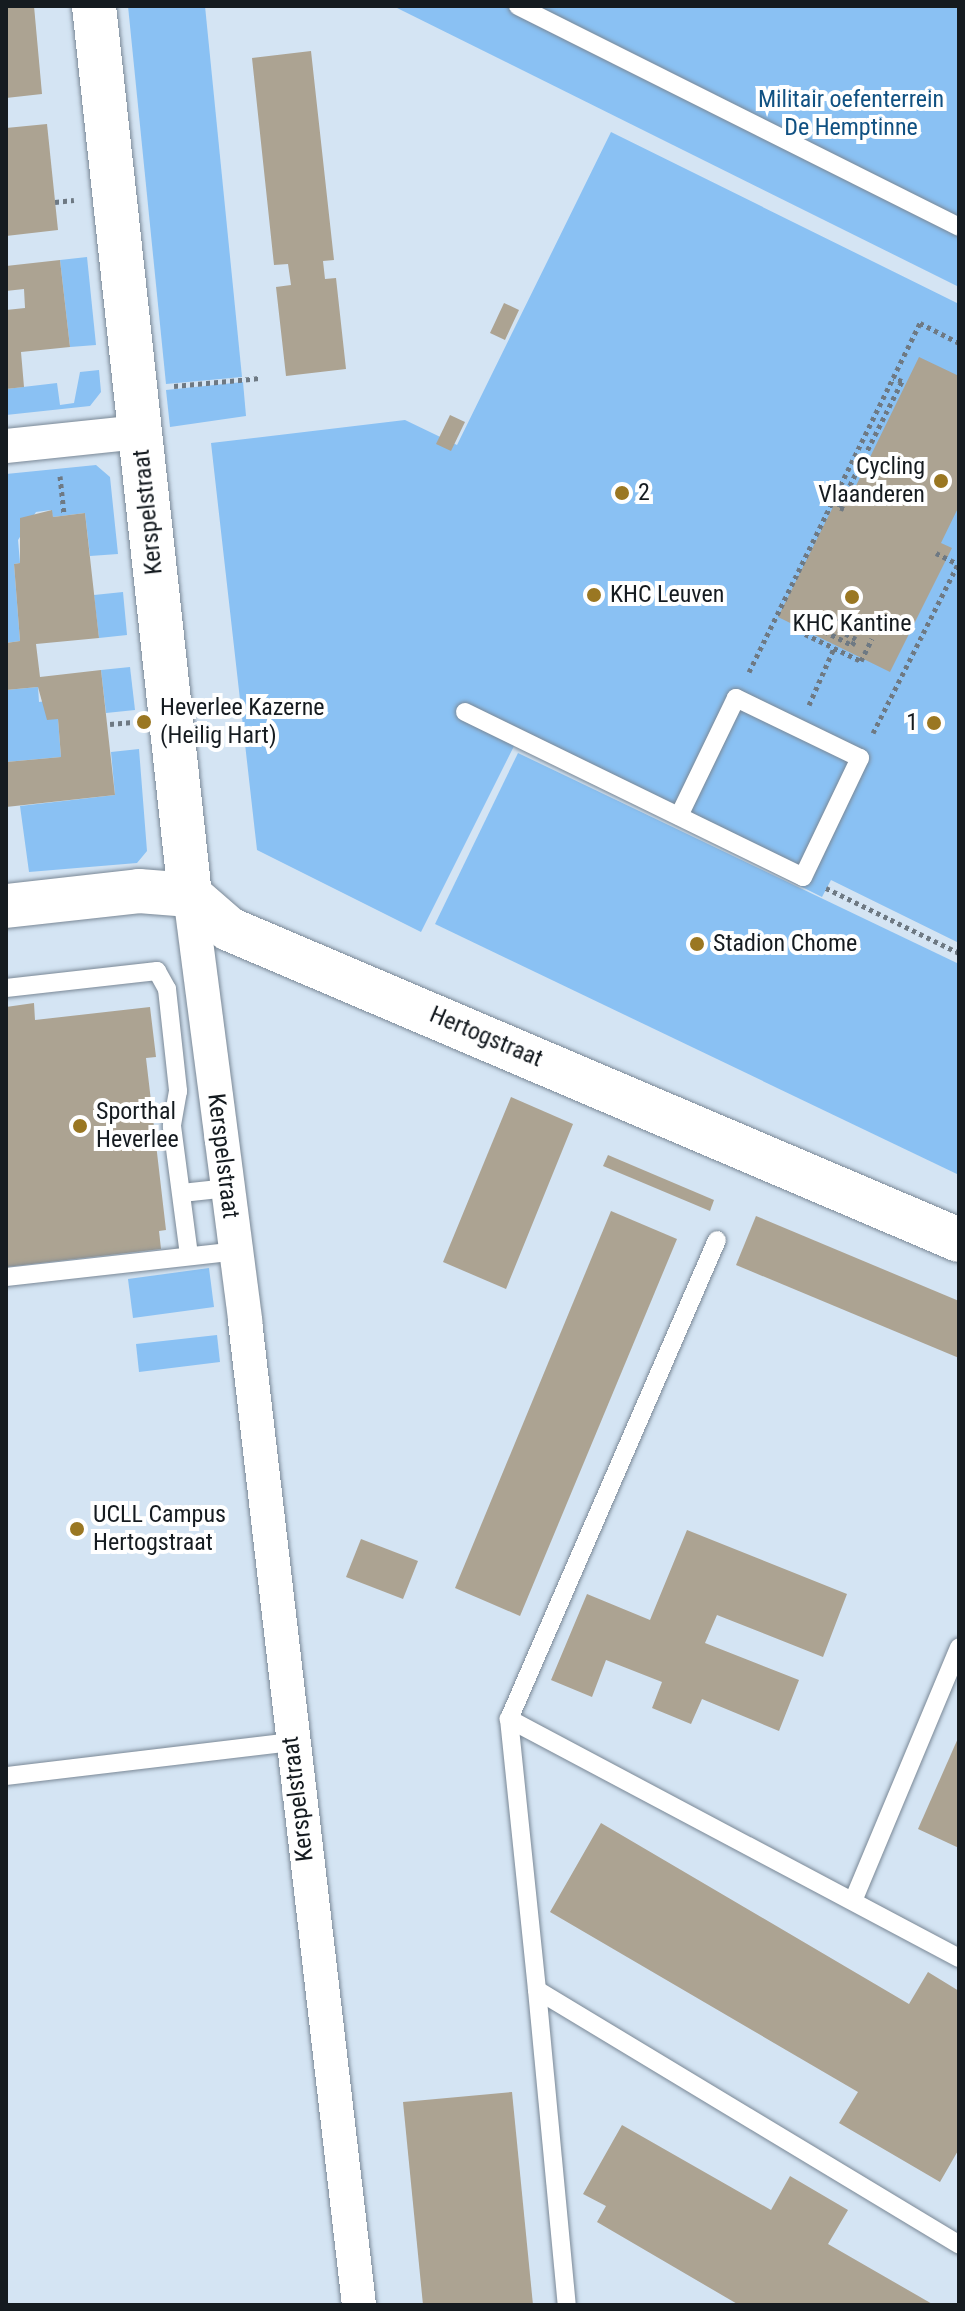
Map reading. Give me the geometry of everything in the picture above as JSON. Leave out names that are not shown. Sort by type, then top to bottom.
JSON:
[{"type":"street","name":"Kerspelstraat","points":[[94,6],[190,895],[236,1251],[359,2305]]},
{"type":"street","points":[[6,446],[140,432]]},
{"type":"street","points":[[6,906],[139,891],[190,895]]},
{"type":"street","name":"Hertogstraat","points":[[190,895],[229,929],[959,1240]]},
{"type":"lane","points":[[518,6],[959,227]]},
{"type":"lane","points":[[465,712],[803,877],[860,758],[736,698],[679,816]]},
{"type":"lane","points":[[6,988],[157,971],[167,989],[178,1091],[172,1126],[189,1256]]},
{"type":"lane","points":[[182,1193],[228,1188]]},
{"type":"lane","points":[[567,2305],[509,1719],[717,1240]]},
{"type":"lane","points":[[6,1277],[236,1251]]},
{"type":"lane","points":[[853,1901],[959,1647]]},
{"type":"lane","points":[[509,1719],[959,1958]]},
{"type":"lane","points":[[6,1776],[291,1742]]},
{"type":"lane","points":[[537,1990],[959,2245]]},
{"type":"path","points":[[736,698],[920,323],[959,343]]},
{"type":"path","points":[[135,390],[260,378]]},
{"type":"path","points":[[832,503],[842,508],[902,381],[894,378]]},
{"type":"path","points":[[860,758],[959,563],[936,553]]},
{"type":"path","points":[[816,611],[805,634],[834,648],[861,661],[872,638]]},
{"type":"path","points":[[809,624],[852,645],[856,639],[832,627],[837,618]]},
{"type":"path","points":[[816,688],[834,648]]},
{"type":"path","points":[[817,884],[959,953]]},
{"type":"green space","points":[[128,6],[205,6],[242,377],[166,384]]},
{"type":"green space","name":"Militair oefenterrein De Hemptinne","points":[[393,6],[959,6],[959,287]]},
{"type":"green space","name":"KHC Leuven","points":[[611,132],[959,304],[959,943],[831,880],[822,897],[515,744],[421,932],[257,850],[211,443],[405,420],[457,445]]},
{"type":"green space","points":[[87,257],[96,345],[70,347],[60,260]]},
{"type":"green space","points":[[99,370],[101,392],[90,406],[6,415],[6,389],[57,383],[60,405],[74,403],[80,372]]},
{"type":"green space","points":[[243,382],[246,416],[170,427],[166,390]]},
{"type":"green space","points":[[96,465],[110,477],[118,554],[90,556],[85,513],[53,517],[51,510],[36,512],[18,540],[20,563],[14,564],[20,641],[6,643],[6,474]]},
{"type":"green space","points":[[123,592],[127,635],[99,638],[94,595]]},
{"type":"green space","points":[[130,667],[135,710],[106,713],[101,670]]},
{"type":"green space","points":[[38,687],[39,702],[46,701],[58,719],[61,757],[6,762],[6,690]]},
{"type":"green space","points":[[139,749],[147,851],[137,863],[29,872],[20,806],[115,795],[111,752]]},
{"type":"green space","name":"Stadion Chome","points":[[518,753],[959,964],[959,1175],[435,924]]},
{"type":"green space","points":[[209,1268],[214,1307],[133,1318],[128,1279]]},
{"type":"green space","points":[[217,1335],[220,1362],[139,1372],[136,1344]]},
{"type":"building","points":[[6,6],[34,6],[42,94],[6,98]]},
{"type":"building","points":[[311,51],[334,260],[323,261],[325,279],[336,278],[346,369],[286,376],[276,287],[291,285],[288,264],[274,265],[252,58]]},
{"type":"building","points":[[47,124],[58,230],[6,236],[6,128]]},
{"type":"building","points":[[60,260],[70,347],[21,352],[24,387],[6,389],[6,310],[25,308],[24,289],[6,291],[6,266]]},
{"type":"building","points":[[504,303],[519,310],[505,340],[490,333]]},
{"type":"building","points":[[919,357],[959,376],[959,506],[941,543],[952,548],[890,672],[778,617],[839,495],[849,500]]},
{"type":"building","points":[[450,415],[465,422],[451,451],[436,444]]},
{"type":"building","points":[[52,510],[53,517],[85,513],[99,638],[36,644],[40,677],[101,670],[115,795],[6,807],[6,762],[61,757],[58,719],[47,720],[38,687],[6,690],[6,643],[20,641],[14,564],[20,563],[20,518]]},
{"type":"building","name":"Sporthal Heverlee","points":[[34,1003],[35,1020],[150,1007],[156,1057],[146,1058],[166,1230],[159,1231],[161,1249],[6,1267],[6,1007]]},
{"type":"building","points":[[511,1097],[573,1124],[506,1289],[443,1262]]},
{"type":"building","points":[[608,1155],[714,1200],[710,1211],[603,1166]]},
{"type":"building","points":[[611,1211],[677,1239],[520,1616],[455,1588]]},
{"type":"building","points":[[756,1216],[959,1301],[959,1358],[736,1265]]},
{"type":"building","points":[[687,1530],[847,1594],[823,1657],[717,1615],[705,1643],[799,1680],[779,1731],[702,1699],[691,1724],[652,1708],[662,1682],[606,1660],[592,1697],[551,1680],[587,1594],[650,1620]]},
{"type":"building","points":[[361,1539],[418,1561],[403,1599],[346,1577]]},
{"type":"building","points":[[959,1736],[959,1848],[918,1829]]},
{"type":"building","points":[[601,1823],[909,2004],[928,1972],[959,1991],[959,2149],[940,2182],[839,2123],[858,2092],[550,1912]]},
{"type":"building","points":[[512,2092],[533,2305],[423,2305],[403,2102]]},
{"type":"building","points":[[622,2125],[771,2210],[790,2176],[848,2210],[828,2244],[934,2305],[739,2305],[597,2222],[606,2206],[583,2194]]},
{"type":"place","name":"Cycling Vlaanderen","points":[[941,481]]},
{"type":"place","name":"2","points":[[622,493]]},
{"type":"place","name":"KHC Leuven","points":[[594,595]]},
{"type":"place","name":"KHC Kantine","points":[[852,597]]},
{"type":"place","name":"Heverlee Kazerne (Heilig Hart)","points":[[144,722]]},
{"type":"place","name":"1","points":[[934,723]]},
{"type":"place","name":"Stadion Chome","points":[[697,944]]},
{"type":"place","name":"Sporthal Heverlee","points":[[80,1126]]},
{"type":"place","name":"UCLL Campus Hertogstraat","points":[[77,1529]]}]
